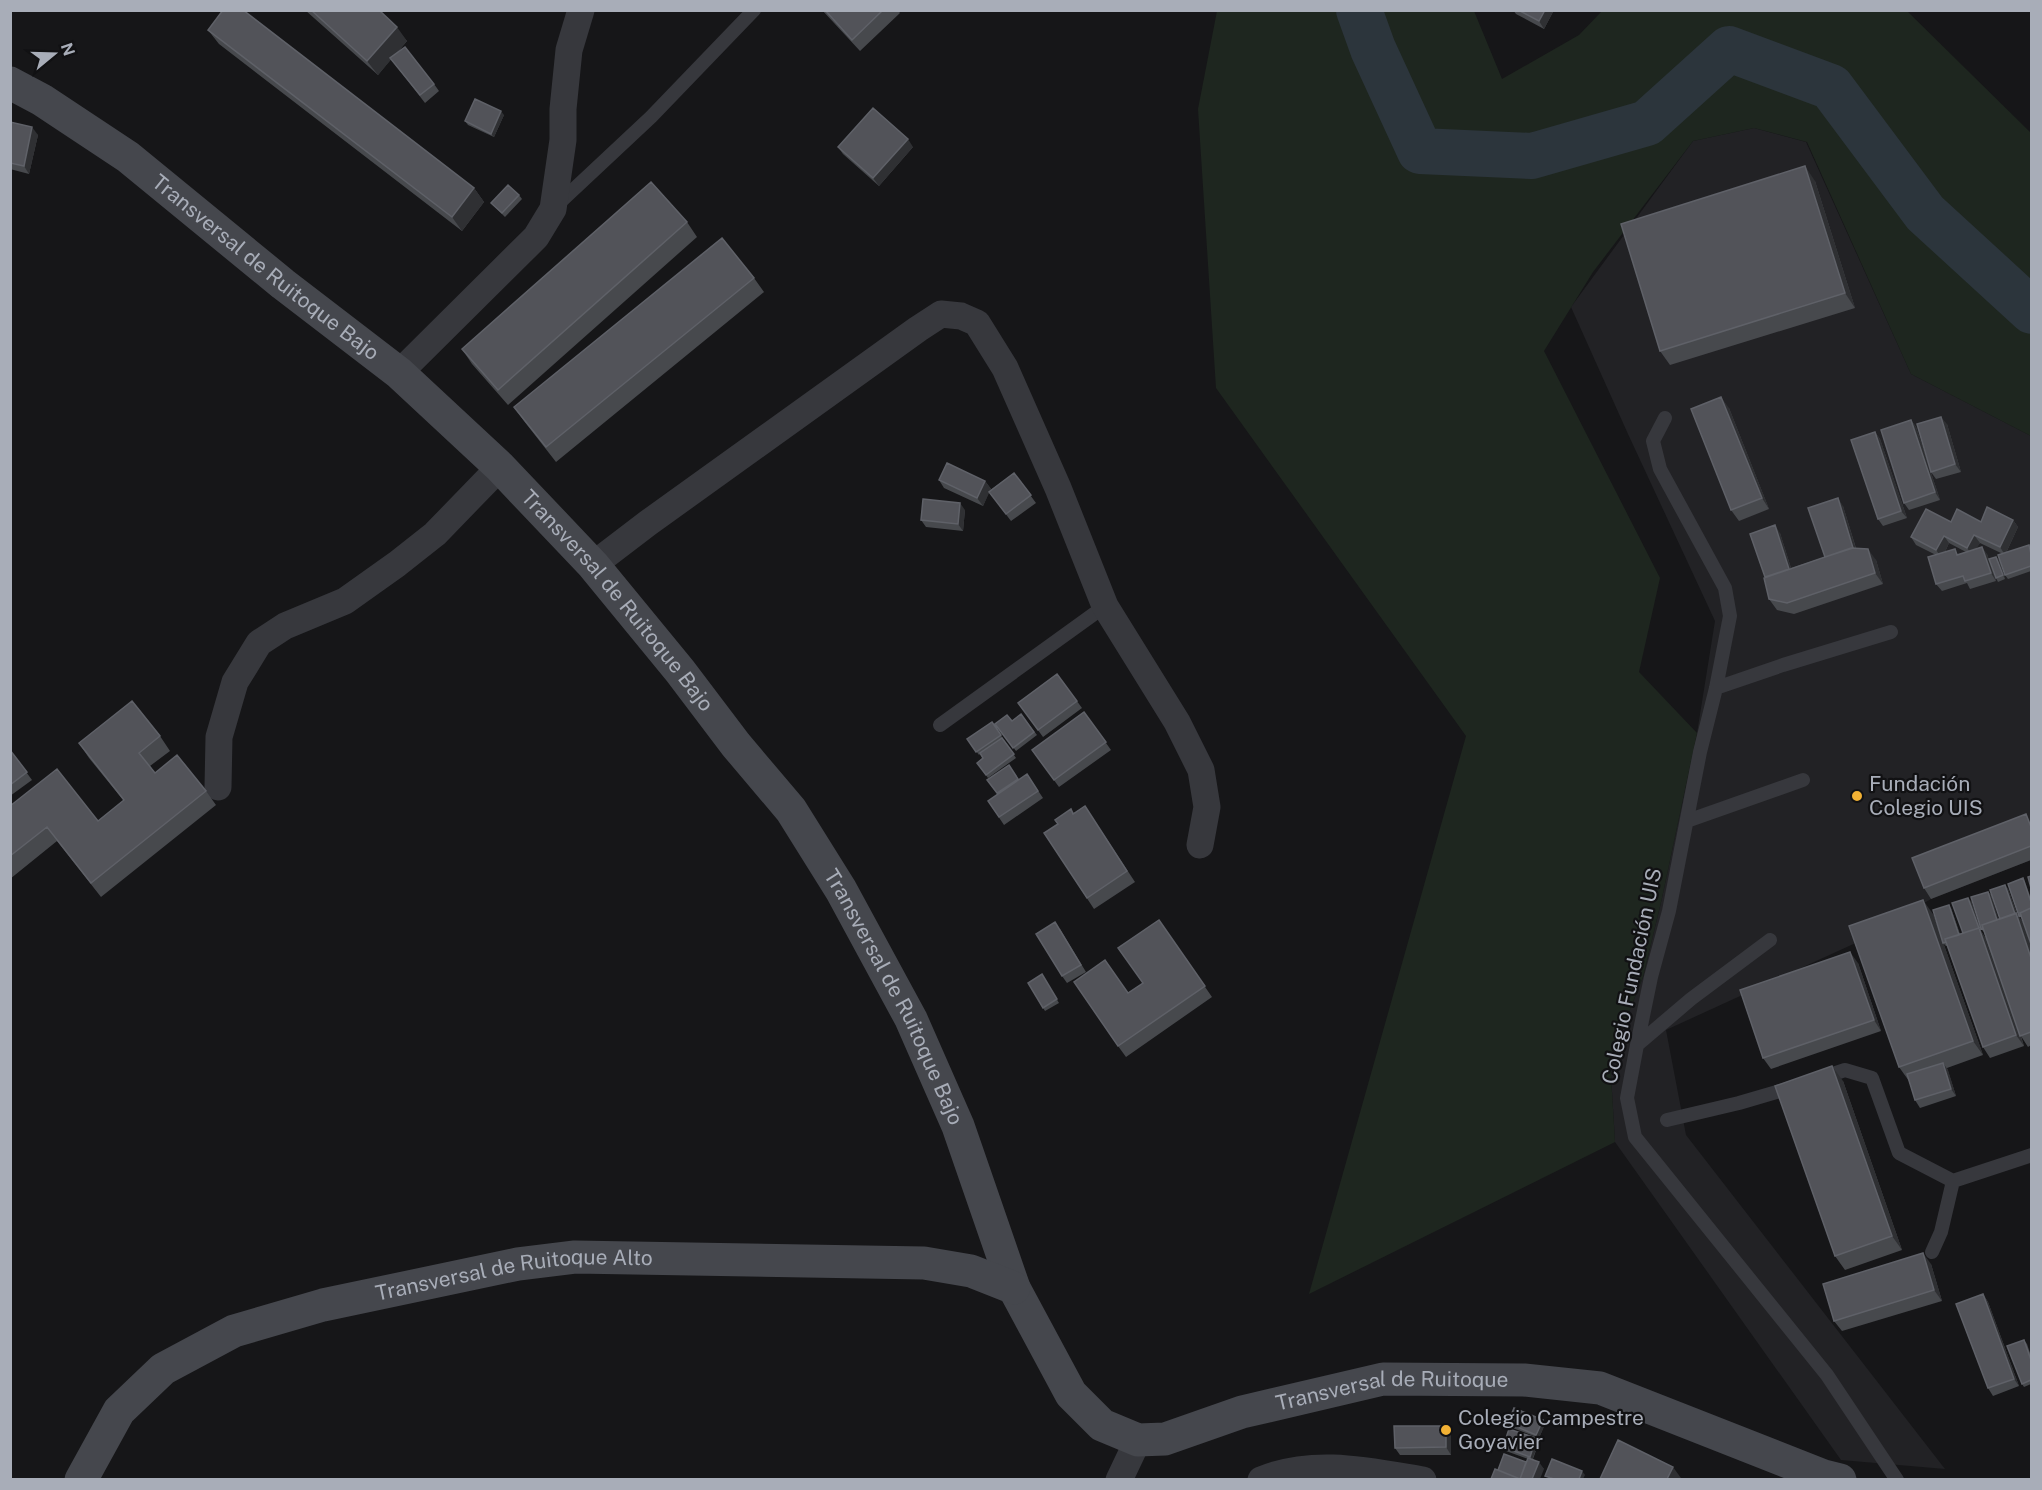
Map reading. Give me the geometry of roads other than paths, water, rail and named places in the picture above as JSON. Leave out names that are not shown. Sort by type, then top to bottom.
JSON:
[{"type":"street","points":[[399,373],[536,237],[553,209],[563,140],[563,109],[569,50],[581,10]]},
{"type":"street","name":"Transversal de Ruitoque Bajo","points":[[10,83],[42,100],[128,157],[283,284],[399,373],[500,467],[593,565],[680,671],[736,746],[791,810],[842,890],[911,1019],[958,1126],[1014,1288]]},
{"type":"street","points":[[593,565],[918,328],[941,314],[961,316],[977,323],[1005,368],[1058,488],[1105,606],[1178,722],[1201,770],[1207,807],[1200,845]]},
{"type":"street","points":[[218,787],[219,737],[235,682],[259,643],[285,626],[345,601],[397,564],[435,534],[500,467]]},
{"type":"street","name":"Transversal de Ruitoque Alto","points":[[81,1479],[119,1411],[163,1369],[234,1331],[323,1305],[518,1264],[574,1257],[924,1263],[971,1271],[1014,1288]]},
{"type":"street","name":"Transversal de Ruitoque","points":[[1014,1288],[1071,1394],[1102,1425],[1138,1440],[1165,1439],[1242,1412],[1383,1379],[1524,1380],[1600,1388],[1824,1476],[1840,1479]]},
{"type":"street","points":[[1119,1479],[1138,1440]]},
{"type":"street","points":[[1261,1479],[1276,1473],[1319,1467],[1364,1470],[1424,1479]]},
{"type":"lane","points":[[553,209],[651,117],[754,10]]},
{"type":"lane","name":"Colegio Fundación UIS","points":[[1665,418],[1653,441],[1660,469],[1725,588],[1730,616],[1716,688],[1700,752],[1669,911],[1651,977],[1627,1098],[1635,1137],[1827,1375],[1897,1479]]},
{"type":"lane","points":[[940,725],[1105,606]]},
{"type":"lane","points":[[1716,688],[1891,632]]},
{"type":"lane","points":[[1687,821],[1803,780]]},
{"type":"lane","points":[[1637,1045],[1691,999],[1770,940]]},
{"type":"lane","points":[[1667,1120],[1739,1103],[1845,1070],[1872,1078],[1899,1153],[1953,1181],[2031,1155]]},
{"type":"lane","points":[[1932,1252],[1941,1232],[1953,1181]]},
{"type":"waterway","points":[[1359,10],[1373,49],[1420,151],[1532,156],[1647,123],[1729,49],[1831,87],[1925,213],[2032,311]]},
{"type":"place","name":"Fundación Colegio UIS","points":[[1857,796]]},
{"type":"place","name":"Colegio Campestre Goyavier","points":[[1446,1430]]}]
